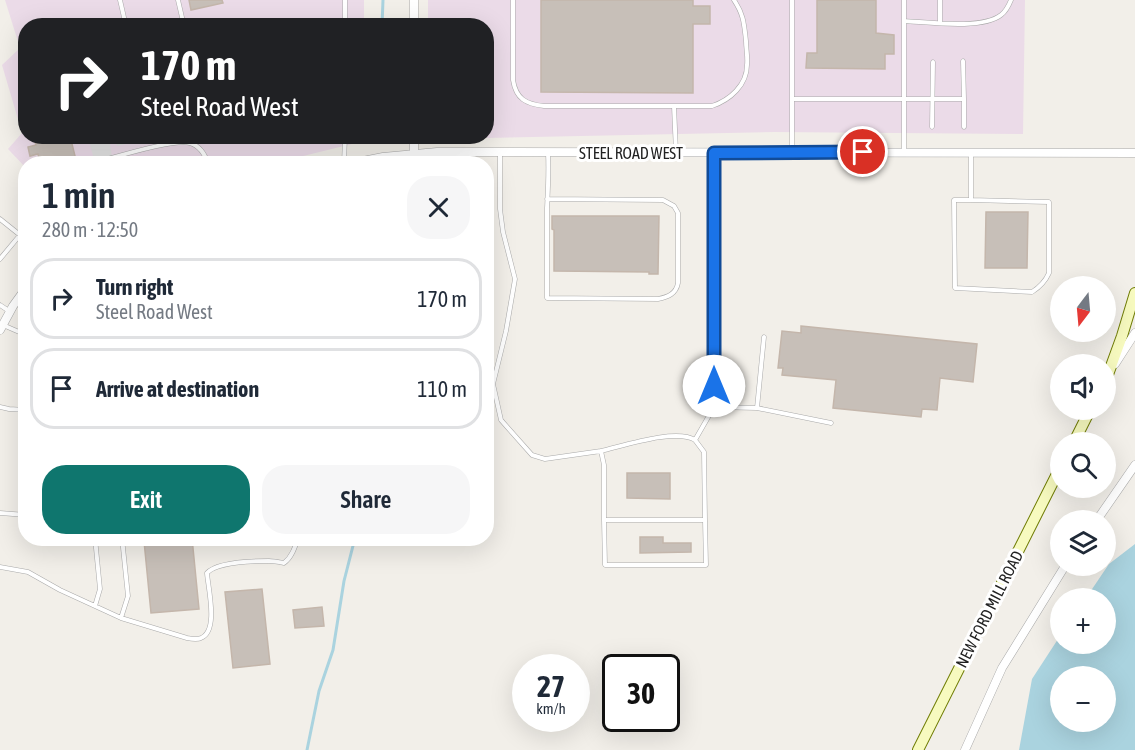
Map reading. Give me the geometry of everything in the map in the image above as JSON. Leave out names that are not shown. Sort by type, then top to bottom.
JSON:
[{"type":"street","points":[[414,0],[414,18]]},
{"type":"street","points":[[414,144],[414,153]]},
{"type":"street","name":"STEEL ROAD WEST","points":[[391,156],[414,153],[1135,153]]},
{"type":"street","points":[[714,153],[714,407]]},
{"type":"street","points":[[1115,354],[1135,293]]},
{"type":"street","points":[[1,327],[18,300]]},
{"type":"street","points":[[1116,362],[1135,333]]},
{"type":"street","points":[[1104,510],[1135,465]]},
{"type":"street","name":"NEW FORD MILL ROAD","points":[[918,750],[1050,488]]},
{"type":"street","points":[[965,750],[1002,668],[1059,576]]},
{"type":"lane","points":[[120,0],[124,18]]},
{"type":"lane","points":[[178,0],[182,18]]},
{"type":"lane","points":[[345,0],[345,18]]},
{"type":"lane","points":[[513,0],[513,80],[517,93],[526,103],[544,106],[712,106],[722,103],[736,92],[747,66],[744,18],[734,0]]},
{"type":"lane","points":[[792,0],[792,153]]},
{"type":"lane","points":[[904,0],[904,153]]},
{"type":"lane","points":[[940,0],[940,23]]},
{"type":"lane","points":[[904,21],[975,24],[1001,15],[1011,0]]},
{"type":"lane","points":[[963,61],[964,126]]},
{"type":"lane","points":[[932,127],[933,62]]},
{"type":"lane","points":[[792,99],[964,99]]},
{"type":"lane","points":[[674,106],[676,153]]},
{"type":"lane","points":[[119,156],[172,144]]},
{"type":"lane","points":[[192,144],[206,156]]},
{"type":"lane","points":[[494,380],[515,279],[503,232],[500,209],[500,153]]},
{"type":"lane","points":[[547,199],[663,200],[671,204],[678,213],[678,283],[675,292],[658,299],[547,298],[547,199],[549,171],[548,153]]},
{"type":"lane","points":[[971,153],[971,200]]},
{"type":"lane","points":[[954,200],[971,200],[1049,202],[1049,273],[1038,288],[1032,292],[955,288],[954,200]]},
{"type":"lane","points":[[0,219],[18,233]]},
{"type":"lane","points":[[0,259],[18,237]]},
{"type":"lane","points":[[0,305],[10,311]]},
{"type":"lane","points":[[1,327],[18,332]]},
{"type":"lane","points":[[757,408],[764,337]]},
{"type":"lane","points":[[494,388],[501,420],[532,455],[545,459],[601,451],[666,436],[689,436],[695,440],[704,452],[706,565],[605,565],[604,465],[601,451]]},
{"type":"lane","points":[[0,407],[18,410]]},
{"type":"lane","points":[[695,440],[714,407],[757,408],[831,423]]},
{"type":"lane","points":[[0,513],[18,514]]},
{"type":"lane","points":[[604,520],[705,520]]},
{"type":"lane","points":[[95,606],[100,589],[96,546]]},
{"type":"lane","points":[[121,618],[128,596],[123,546]]},
{"type":"lane","points":[[0,567],[27,572],[121,618],[196,639],[207,634],[211,624],[207,573],[209,570],[236,563],[270,561],[284,563],[295,546]]},
{"type":"shaded area","points":[[5,0],[364,0],[364,18],[18,18],[18,42]]},
{"type":"shaded area","points":[[428,0],[1025,0],[1023,134],[774,132],[494,138],[494,18],[428,18]]},
{"type":"shaded area","points":[[18,50],[18,119],[2,65]]},
{"type":"shaded area","points":[[18,138],[18,144],[352,144],[303,156],[18,156],[18,160],[8,149]]},
{"type":"shaded area","points":[[90,144],[110,144],[112,156],[93,156]]},
{"type":"water","points":[[1135,544],[1135,750],[1019,750],[1032,679],[1050,651],[1050,654],[1116,654],[1116,588],[1093,588],[1101,576],[1116,576],[1116,559]]},
{"type":"building","points":[[189,0],[222,0],[223,3],[191,10]]},
{"type":"building","points":[[541,0],[693,0],[693,6],[710,6],[710,24],[693,24],[693,93],[541,92]]},
{"type":"building","points":[[817,0],[876,0],[876,33],[894,35],[894,54],[885,54],[885,69],[806,68],[807,53],[817,53]]},
{"type":"building","points":[[72,144],[75,156],[38,156],[38,154],[30,156],[28,147]]},
{"type":"building","points":[[986,212],[1028,212],[1027,268],[985,268]]},
{"type":"building","points":[[552,216],[659,216],[658,274],[554,271]]},
{"type":"building","points":[[801,326],[977,344],[973,382],[940,378],[937,410],[922,409],[921,417],[833,408],[836,380],[782,375],[783,368],[778,368],[782,331],[801,333]]},
{"type":"building","points":[[627,473],[670,473],[670,499],[627,498]]},
{"type":"building","points":[[640,537],[663,537],[663,543],[691,543],[691,552],[640,553]]},
{"type":"building","points":[[144,546],[193,546],[199,609],[151,613]]},
{"type":"building","points":[[262,589],[270,664],[233,668],[225,592]]},
{"type":"building","points":[[322,607],[324,626],[295,628],[293,610]]},
{"type":"waterway","points":[[382,18],[383,0]]},
{"type":"waterway","points":[[307,750],[319,691],[333,650],[344,581],[353,546]]},
{"type":"route","points":[[714,386],[714,153],[863,152]]}]
